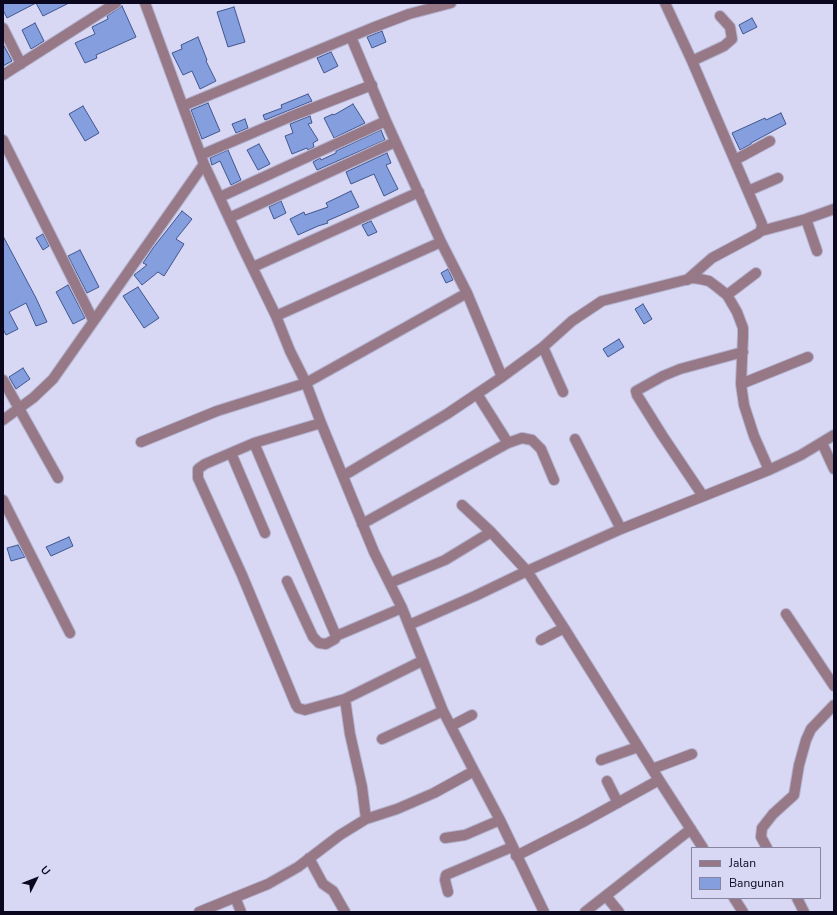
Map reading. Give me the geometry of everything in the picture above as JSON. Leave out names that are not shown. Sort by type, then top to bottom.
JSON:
[{"type":"street","points":[[3,75],[116,3]]},
{"type":"street","points":[[144,3],[203,159],[306,383],[374,552],[402,608],[422,661],[451,726],[500,820],[544,912]]},
{"type":"street","points":[[183,106],[409,14],[451,3]]},
{"type":"street","points":[[666,3],[761,220],[761,230]]},
{"type":"street","points":[[692,61],[724,46],[732,39],[730,27],[720,16]]},
{"type":"street","points":[[3,28],[21,64]]},
{"type":"street","points":[[351,37],[395,142],[441,242],[467,293],[502,377]]},
{"type":"street","points":[[3,420],[33,398],[53,378],[203,159],[292,116],[372,85]]},
{"type":"street","points":[[220,197],[386,121]]},
{"type":"street","points":[[3,140],[94,320]]},
{"type":"street","points":[[735,160],[770,141]]},
{"type":"street","points":[[229,218],[395,142]]},
{"type":"street","points":[[748,191],[778,178]]},
{"type":"street","points":[[252,267],[419,192]]},
{"type":"street","points":[[687,280],[712,258],[755,236],[761,230],[806,219],[834,209]]},
{"type":"street","points":[[806,219],[817,251]]},
{"type":"street","points":[[276,316],[441,242]]},
{"type":"street","points":[[727,295],[756,273]]},
{"type":"street","points":[[343,476],[447,414],[477,394],[543,347],[572,322],[602,301],[700,278],[709,281],[727,295],[738,312],[743,328],[741,384],[744,405],[769,470]]},
{"type":"street","points":[[141,442],[218,411],[306,383],[467,293]]},
{"type":"street","points":[[543,347],[563,392]]},
{"type":"street","points":[[702,496],[662,435],[636,391],[663,376],[680,369],[743,352]]},
{"type":"street","points":[[741,384],[808,357]]},
{"type":"street","points":[[3,380],[58,478]]},
{"type":"street","points":[[477,394],[508,443]]},
{"type":"street","points":[[321,423],[254,443],[231,453],[198,469],[198,478],[242,575],[298,708],[305,710],[345,699],[422,661]]},
{"type":"street","points":[[409,625],[620,529],[769,470],[801,455],[834,435]]},
{"type":"street","points":[[362,524],[508,443],[525,438],[536,442],[545,457],[554,480]]},
{"type":"street","points":[[575,439],[620,529]]},
{"type":"street","points":[[254,443],[336,636]]},
{"type":"street","points":[[822,443],[834,469]]},
{"type":"street","points":[[231,453],[265,533]]},
{"type":"street","points":[[3,500],[70,633]]},
{"type":"street","points":[[462,505],[491,532],[527,571],[702,847]]},
{"type":"street","points":[[390,583],[445,560],[491,532]]},
{"type":"street","points":[[287,581],[313,637],[319,643],[326,644],[332,642],[336,639],[336,636],[402,608]]},
{"type":"street","points":[[786,614],[834,686]]},
{"type":"street","points":[[541,640],[564,628]]},
{"type":"street","points":[[345,699],[350,734],[362,787],[366,819]]},
{"type":"street","points":[[766,847],[761,837],[762,828],[773,814],[794,796],[799,765],[806,740],[811,729],[834,705]]},
{"type":"street","points":[[382,739],[444,711]]},
{"type":"street","points":[[451,726],[472,715]]},
{"type":"street","points":[[601,760],[638,747]]},
{"type":"street","points":[[652,769],[692,754]]},
{"type":"street","points":[[199,912],[268,884],[298,867],[340,835],[366,819],[397,809],[434,793],[474,772]]},
{"type":"street","points":[[448,892],[445,877],[449,874],[514,851],[618,803],[659,780]]},
{"type":"street","points":[[607,781],[618,803]]},
{"type":"street","points":[[445,838],[465,835],[500,820]]},
{"type":"street","points":[[585,912],[691,829]]},
{"type":"street","points":[[309,858],[323,884],[333,891],[345,912]]},
{"type":"street","points":[[606,896],[619,912]]},
{"type":"street","points":[[236,898],[241,912]]},
{"type":"street","points":[[735,899],[743,912]]},
{"type":"street","points":[[798,899],[804,912]]},
{"type":"building","points":[[3,3],[36,3],[7,18],[3,10]]},
{"type":"building","points":[[36,3],[69,3],[43,16]]},
{"type":"building","points":[[122,6],[136,37],[96,55],[97,58],[85,63],[75,43],[95,34],[92,27],[108,19],[107,16]]},
{"type":"building","points":[[234,7],[245,42],[228,47],[217,12]]},
{"type":"building","points":[[752,18],[757,27],[743,34],[739,25]]},
{"type":"building","points":[[35,23],[44,41],[31,49],[22,30]]},
{"type":"building","points":[[382,31],[386,42],[372,48],[367,37]]},
{"type":"building","points":[[198,37],[207,60],[206,61],[216,81],[200,89],[192,71],[183,75],[172,53],[182,49],[181,45]]},
{"type":"building","points":[[3,44],[12,61],[3,66]]},
{"type":"building","points":[[331,52],[338,66],[324,73],[317,58]]},
{"type":"building","points":[[308,94],[312,101],[265,120],[263,115],[282,108],[281,105]]},
{"type":"building","points":[[208,103],[220,131],[202,139],[191,110]]},
{"type":"building","points":[[353,104],[365,123],[334,138],[324,118],[333,114],[334,115]]},
{"type":"building","points":[[83,106],[99,133],[85,141],[69,114]]},
{"type":"building","points":[[781,113],[786,124],[740,150],[732,133],[765,118],[766,120]]},
{"type":"building","points":[[310,116],[312,123],[308,124],[318,140],[313,143],[314,147],[292,154],[285,136],[293,133],[290,124]]},
{"type":"building","points":[[245,119],[248,128],[236,133],[232,124]]},
{"type":"building","points":[[381,130],[385,140],[317,170],[313,162],[336,153],[336,151]]},
{"type":"building","points":[[259,144],[270,164],[258,170],[247,150]]},
{"type":"building","points":[[228,150],[241,180],[231,185],[220,161],[212,165],[210,158]]},
{"type":"building","points":[[387,153],[391,163],[386,165],[398,189],[384,196],[374,174],[351,184],[346,172]]},
{"type":"building","points":[[351,191],[359,207],[327,221],[328,223],[298,235],[290,219],[304,212],[305,215],[328,207],[326,203]]},
{"type":"building","points":[[281,201],[286,213],[274,219],[269,207]]},
{"type":"building","points":[[182,211],[192,219],[176,239],[184,244],[164,276],[158,272],[142,285],[134,275],[147,265],[143,263]]},
{"type":"building","points":[[371,221],[377,232],[368,236],[362,225]]},
{"type":"building","points":[[43,234],[49,246],[43,250],[36,238]]},
{"type":"building","points":[[3,236],[47,322],[36,326],[26,303],[9,312],[18,329],[6,335],[3,329]]},
{"type":"building","points":[[80,250],[99,287],[87,293],[68,256]]},
{"type":"building","points":[[448,269],[453,280],[446,283],[441,273]]},
{"type":"building","points":[[68,285],[85,318],[73,324],[56,292]]},
{"type":"building","points":[[138,287],[159,318],[144,328],[123,296]]},
{"type":"building","points":[[643,304],[652,319],[644,324],[635,309]]},
{"type":"building","points":[[619,339],[624,347],[608,357],[603,349]]},
{"type":"building","points":[[23,368],[30,379],[16,389],[9,377]]},
{"type":"building","points":[[69,537],[73,546],[51,556],[46,547]]},
{"type":"building","points":[[18,545],[25,557],[11,561],[7,548]]}]
